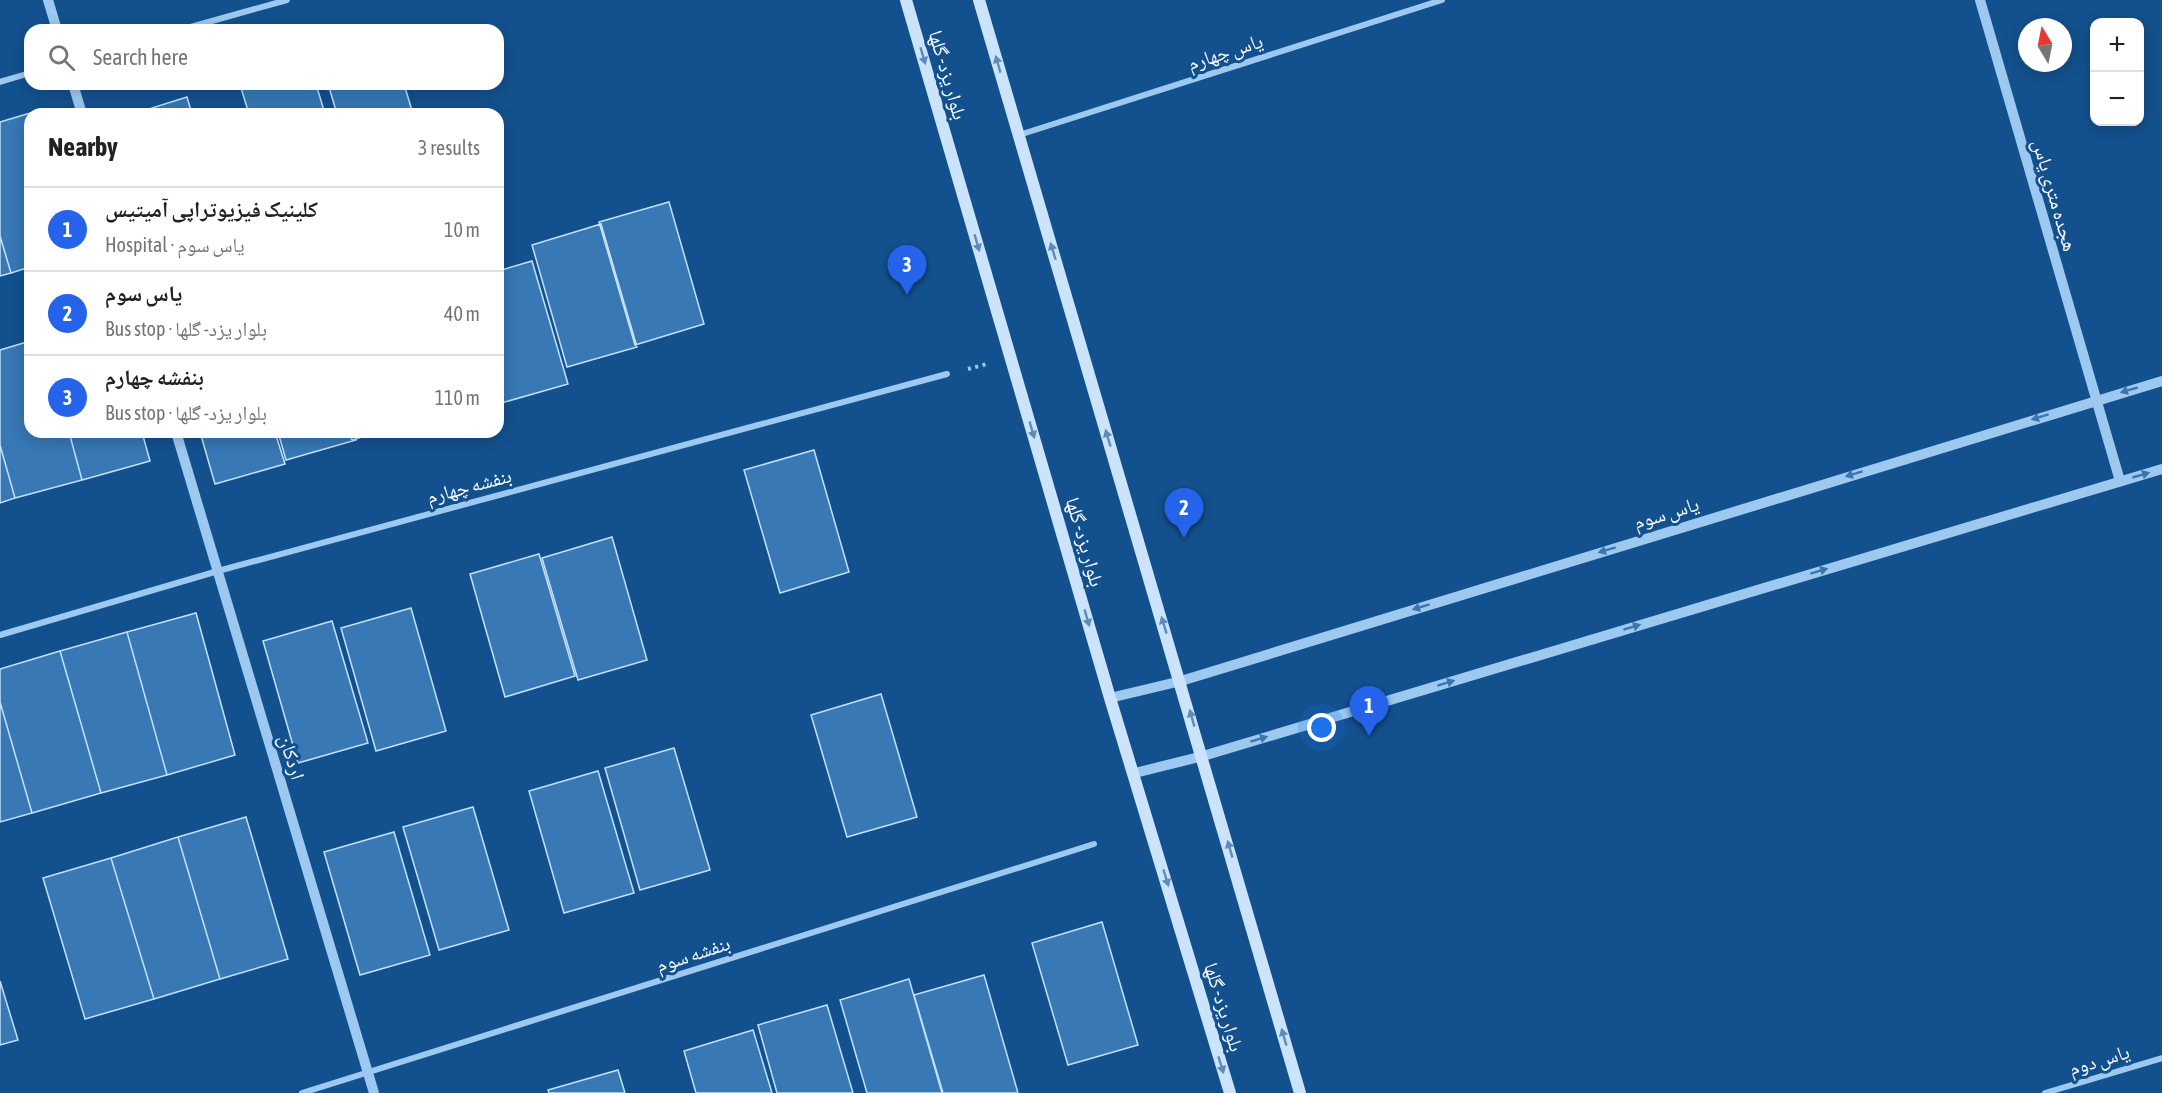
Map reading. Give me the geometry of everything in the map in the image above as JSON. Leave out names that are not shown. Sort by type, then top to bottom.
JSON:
[{"type":"main road","name":"بلوار یزد- گلها","points":[[906,0],[1110,698],[1135,773],[1230,1093]]},
{"type":"main road","points":[[980,0],[1300,1093]]},
{"type":"street","points":[[48,0],[55,24]]},
{"type":"street","points":[[202,24],[288,0]]},
{"type":"street","name":"یاس چهارم","points":[[1018,135],[1442,0]]},
{"type":"street","name":"هجده متری یاس","points":[[1980,0],[2120,482]]},
{"type":"street","points":[[0,82],[24,75]]},
{"type":"street","points":[[75,90],[80,108]]},
{"type":"street","name":"بنفشه چهارم","points":[[0,635],[218,571],[947,374]]},
{"type":"street","name":"یاس سوم","points":[[1110,698],[1181,681],[2162,381]]},
{"type":"street","name":"اردکان","points":[[178,438],[374,1093]]},
{"type":"street","points":[[1135,773],[1203,756],[2162,469]]},
{"type":"street","name":"بنفشه سوم","points":[[302,1093],[1094,843]]},
{"type":"street","name":"یاس دوم","points":[[2045,1093],[2162,1058]]},
{"type":"path","points":[[947,374],[1011,358]]},
{"type":"building","points":[[242,90],[318,90],[323,108],[247,108]]},
{"type":"building","points":[[330,90],[406,90],[411,108],[335,108]]},
{"type":"building","points":[[187,97],[190,108],[152,108]]},
{"type":"building","points":[[24,115],[24,269],[11,273],[0,236],[0,122]]},
{"type":"building","points":[[669,202],[704,324],[635,345],[599,222]]},
{"type":"building","points":[[601,224],[637,347],[567,367],[532,245]]},
{"type":"building","points":[[0,236],[11,273],[0,276]]},
{"type":"building","points":[[532,261],[568,384],[504,402],[504,269]]},
{"type":"building","points":[[24,343],[24,438],[71,438],[82,480],[15,498],[0,445],[0,350]]},
{"type":"building","points":[[71,438],[144,438],[150,461],[82,480]]},
{"type":"building","points":[[202,438],[277,438],[285,464],[215,484]]},
{"type":"building","points":[[280,438],[356,438],[356,440],[286,460]]},
{"type":"building","points":[[0,445],[15,498],[0,503]]},
{"type":"building","points":[[814,450],[849,572],[780,593],[744,470]]},
{"type":"building","points":[[612,537],[647,660],[578,680],[542,558]]},
{"type":"building","points":[[539,554],[575,676],[505,697],[470,574]]},
{"type":"building","points":[[411,608],[446,731],[376,751],[341,628]]},
{"type":"building","points":[[196,613],[235,755],[167,775],[127,632]]},
{"type":"building","points":[[332,621],[368,743],[298,763],[263,641]]},
{"type":"building","points":[[127,632],[167,775],[101,793],[60,651]]},
{"type":"building","points":[[60,651],[101,793],[32,813],[0,702],[0,669]]},
{"type":"building","points":[[881,694],[917,817],[847,837],[811,715]]},
{"type":"building","points":[[0,702],[32,813],[0,822]]},
{"type":"building","points":[[674,748],[710,870],[640,890],[605,768]]},
{"type":"building","points":[[598,771],[634,893],[564,913],[529,791]]},
{"type":"building","points":[[473,807],[509,930],[439,950],[403,827]]},
{"type":"building","points":[[246,817],[288,959],[220,979],[178,837]]},
{"type":"building","points":[[394,832],[430,955],[360,975],[324,852]]},
{"type":"building","points":[[178,837],[220,979],[154,999],[111,858]]},
{"type":"building","points":[[111,858],[154,999],[85,1019],[43,878]]},
{"type":"building","points":[[1102,922],[1138,1045],[1068,1065],[1032,943]]},
{"type":"building","points":[[984,975],[1018,1093],[943,1093],[914,995]]},
{"type":"building","points":[[909,979],[942,1093],[867,1093],[840,1000]]},
{"type":"building","points":[[0,981],[18,1040],[0,1045]]},
{"type":"building","points":[[827,1005],[853,1093],[777,1093],[758,1025]]},
{"type":"building","points":[[753,1030],[772,1093],[696,1093],[684,1051]]},
{"type":"building","points":[[618,1070],[625,1093],[549,1093],[548,1090]]},
{"type":"place","name":"بنفشه چهارم","points":[[907,295]]},
{"type":"place","name":"یاس سوم","points":[[1184,538]]},
{"type":"place","name":"کلینیک فیزیوتراپی آمیتیس","points":[[1369,736]]}]
